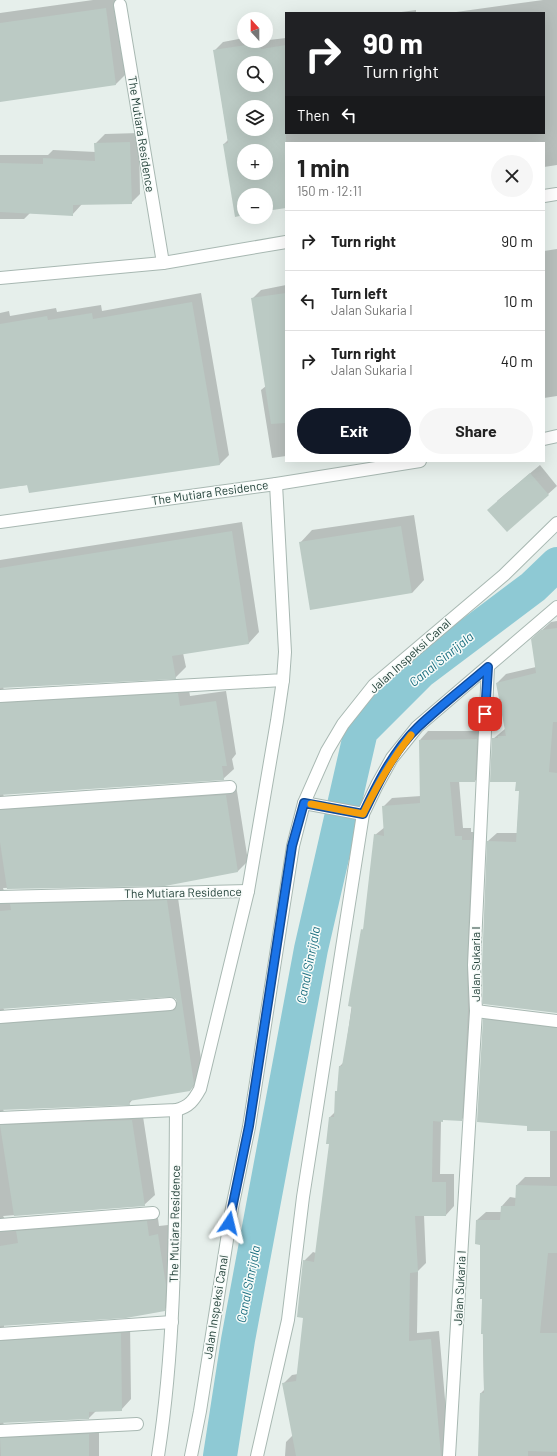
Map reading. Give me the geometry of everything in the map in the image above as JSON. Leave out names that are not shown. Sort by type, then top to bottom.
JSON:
[{"type":"street","name":"The Mutiara Residence","points":[[120,5],[163,263]]},
{"type":"street","points":[[545,196],[557,194]]},
{"type":"street","points":[[0,278],[163,263],[285,242]]},
{"type":"street","points":[[545,439],[557,436]]},
{"type":"street","name":"The Mutiara Residence","points":[[0,522],[276,484],[414,462]]},
{"type":"street","name":"The Mutiara Residence","points":[[0,897],[248,891],[277,721],[283,680],[285,652],[276,484]]},
{"type":"street","name":"Jalan Inspeksi Canal","points":[[191,1456],[200,1411],[232,1208],[249,1126],[292,846],[327,751],[344,724],[374,685],[504,575],[557,523]]},
{"type":"street","points":[[257,1456],[288,1320],[303,1197],[359,813],[392,758],[417,727],[557,607]]},
{"type":"street","name":"Jalan Sukaria I","points":[[449,1456],[476,1011],[474,965],[488,667]]},
{"type":"street","points":[[0,696],[283,680]]},
{"type":"street","points":[[0,803],[230,787]]},
{"type":"street","points":[[308,804],[359,813]]},
{"type":"street","points":[[0,1118],[176,1110],[187,1106],[200,1090],[248,891]]},
{"type":"street","points":[[0,1016],[170,1004]]},
{"type":"street","points":[[476,1011],[557,1021]]},
{"type":"street","name":"The Mutiara Residence","points":[[158,1456],[164,1419],[175,1276],[176,1110]]},
{"type":"street","points":[[0,1225],[153,1213]]},
{"type":"street","points":[[0,1334],[172,1322]]},
{"type":"street","points":[[0,1431],[137,1424]]},
{"type":"building","points":[[106,8],[116,85],[0,102],[0,23]]},
{"type":"building","points":[[285,45],[285,208],[273,210],[273,188],[237,188],[237,217],[235,217],[223,144],[228,143],[213,50],[237,46],[237,48],[261,49]]},
{"type":"building","points":[[130,142],[132,204],[73,205],[73,216],[0,212],[0,163],[43,164],[43,158],[95,161],[94,143]]},
{"type":"building","points":[[285,293],[285,423],[271,424],[251,298]]},
{"type":"building","points":[[192,302],[220,465],[29,493],[27,485],[0,489],[0,324],[47,316],[48,320],[92,313],[93,319]]},
{"type":"building","points":[[530,473],[549,495],[507,532],[487,510]]},
{"type":"building","points":[[401,526],[412,593],[310,610],[299,542]]},
{"type":"building","points":[[232,531],[249,644],[172,656],[176,679],[0,688],[0,568]]},
{"type":"building","points":[[557,628],[557,722],[553,722],[549,772],[557,773],[557,1013],[483,1004],[482,965],[487,841],[516,842],[519,791],[515,791],[516,782],[490,782],[492,738],[506,736],[496,683],[536,673],[531,639],[541,630]]},
{"type":"building","points":[[178,693],[180,706],[216,701],[227,766],[222,766],[224,780],[0,795],[0,703]]},
{"type":"building","points":[[477,739],[475,782],[450,782],[455,836],[462,836],[462,840],[472,840],[467,965],[468,1011],[462,1121],[433,1121],[432,1182],[446,1182],[446,1216],[415,1216],[418,1272],[410,1273],[409,1341],[431,1339],[441,1456],[296,1456],[282,1383],[296,1381],[303,1318],[297,1317],[303,1260],[314,1262],[329,1144],[326,1144],[329,1117],[334,1117],[335,1091],[337,1091],[339,1066],[342,1066],[352,1007],[348,1006],[361,929],[363,930],[374,834],[384,836],[382,806],[420,803],[419,740]]},
{"type":"building","points":[[226,795],[238,872],[165,886],[7,889],[0,842],[0,810]]},
{"type":"building","points":[[167,900],[194,1084],[190,1091],[129,1101],[130,1105],[0,1110],[0,1024],[171,1011],[175,1010],[177,1004],[176,999],[169,997],[0,1009],[0,911],[11,910],[10,904]]},
{"type":"building","points":[[483,1019],[557,1028],[557,1131],[527,1131],[527,1126],[477,1122]]},
{"type":"building","points":[[132,1120],[145,1206],[14,1216],[0,1125]]},
{"type":"building","points":[[516,1185],[557,1186],[557,1253],[548,1253],[540,1333],[557,1333],[557,1452],[528,1451],[528,1456],[478,1456],[480,1393],[484,1393],[483,1334],[481,1334],[482,1299],[480,1299],[480,1245],[475,1244],[476,1220],[500,1220],[501,1206],[515,1206]]},
{"type":"building","points":[[147,1221],[149,1236],[158,1234],[166,1285],[165,1311],[126,1318],[0,1326],[0,1246],[18,1243],[16,1231]]},
{"type":"building","points":[[121,1333],[122,1411],[89,1412],[89,1419],[0,1423],[0,1341]]},
{"type":"building","points":[[89,1434],[89,1456],[1,1456],[0,1438]]},
{"type":"waterway","name":"Canal Sinrijala","points":[[220,1456],[238,1340],[311,949],[361,731],[420,672],[533,587],[557,564]]},
{"type":"slow traffic","points":[[311,804],[363,814],[392,758],[411,735]]},
{"type":"route","points":[[229,1223],[241,1171],[249,1126],[292,846],[299,816],[304,803],[363,814],[392,758],[417,727],[488,667],[485,714]]}]
